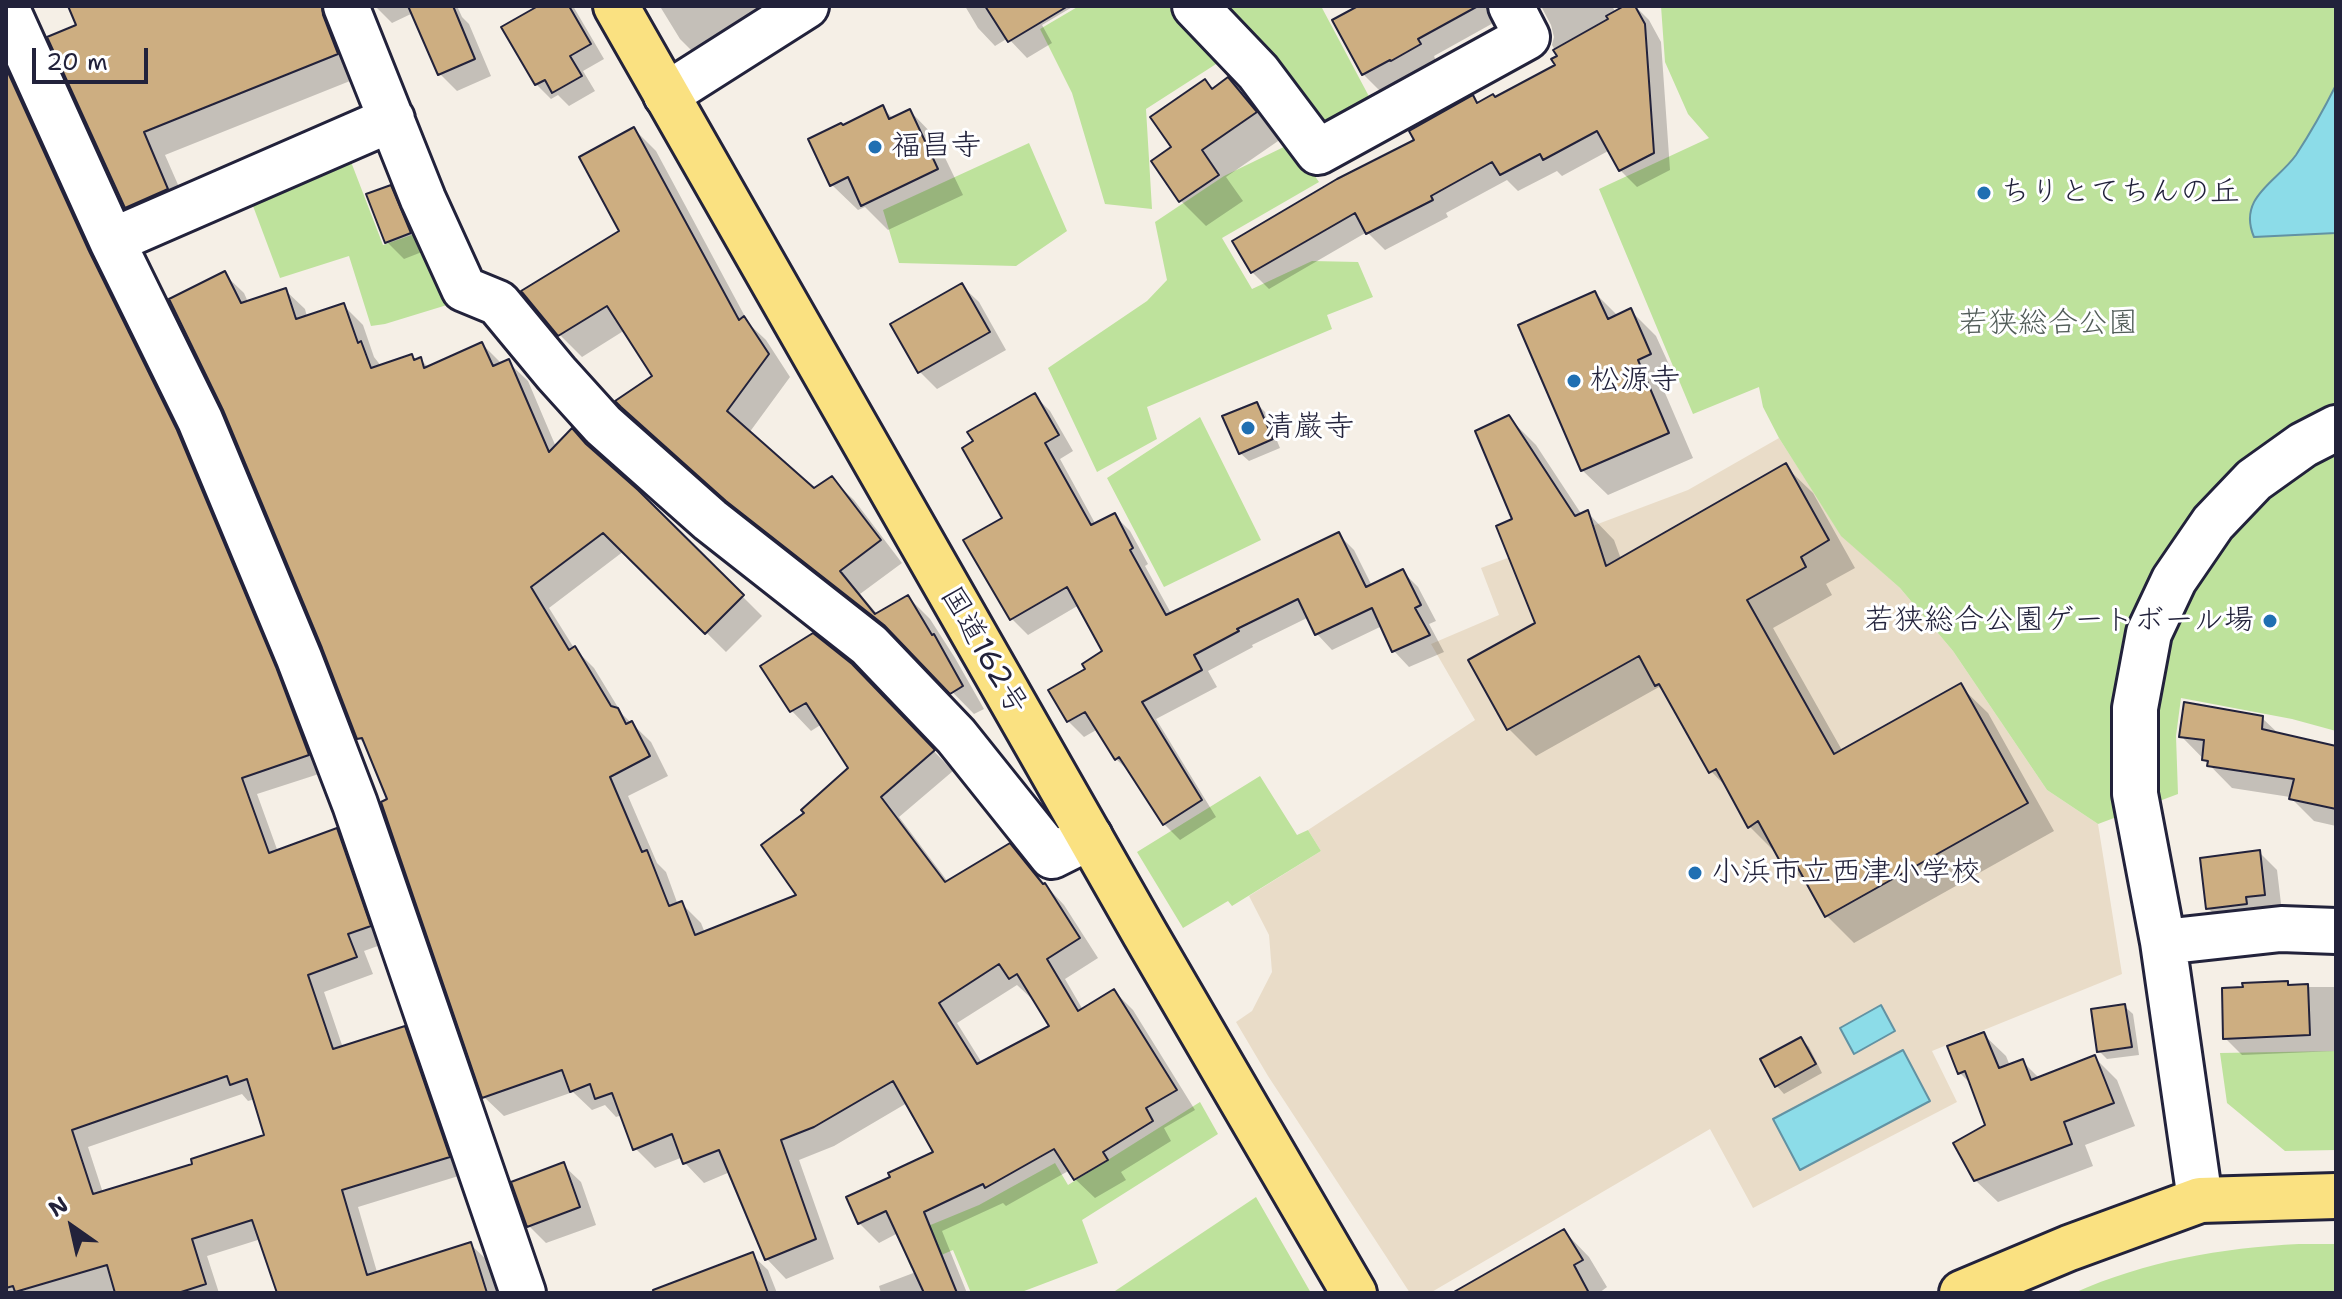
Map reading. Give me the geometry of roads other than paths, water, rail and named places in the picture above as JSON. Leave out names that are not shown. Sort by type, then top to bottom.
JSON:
[{"type":"main road","name":"国道162号","points":[[616,6],[1354,1293]]},
{"type":"main road","points":[[1962,1293],[2069,1248],[2200,1200],[2336,1196]]},
{"type":"street","points":[[346,6],[423,199],[464,289],[498,303],[603,425],[710,520],[869,645],[956,736],[1052,856],[1090,837]]},
{"type":"street","points":[[666,95],[806,6]]},
{"type":"street","points":[[1195,6],[1258,72],[1318,152],[1527,37],[1511,6]]},
{"type":"street","points":[[6,7],[112,241],[200,420],[299,658],[355,804],[523,1293]]},
{"type":"street","points":[[112,241],[392,119]]},
{"type":"street","points":[[2200,1200],[2163,942],[2135,794],[2135,708],[2149,633],[2174,580],[2213,523],[2254,480],[2303,445],[2336,428]]},
{"type":"street","points":[[2163,942],[2281,929],[2336,931]]},
{"type":"water","points":[[2336,85],[2336,233],[2254,237],[2250,223],[2255,201],[2296,155]]},
{"type":"water","points":[[1881,1005],[1895,1031],[1854,1054],[1840,1028]]},
{"type":"water","points":[[1903,1050],[1930,1101],[1800,1170],[1773,1119]]},
{"type":"place","name":"福昌寺","points":[[875,147]]},
{"type":"place","name":"ちりとてちんの丘","points":[[1984,193]]},
{"type":"place","name":"松源寺","points":[[1574,381]]},
{"type":"place","name":"清巌寺","points":[[1248,428]]},
{"type":"place","name":"若狭総合公園ゲートボール場","points":[[2270,621]]},
{"type":"place","name":"小浜市立西津小学校","points":[[1695,873]]},
{"type":"park label","name":"若狭総合公園","points":[[2048,324]]}]
